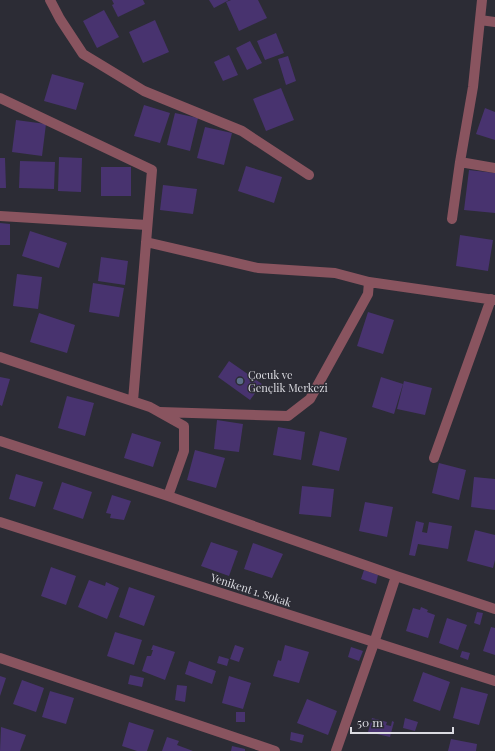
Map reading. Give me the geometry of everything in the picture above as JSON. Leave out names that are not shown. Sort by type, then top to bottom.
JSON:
[{"type":"street","points":[[50,0],[60,19],[83,54],[144,91],[242,130],[309,175]]},
{"type":"street","points":[[452,219],[473,87],[482,0]]},
{"type":"street","points":[[480,20],[495,22]]},
{"type":"street","points":[[0,98],[152,170],[133,401]]},
{"type":"street","points":[[460,162],[495,168]]},
{"type":"street","points":[[0,216],[147,224]]},
{"type":"street","points":[[146,242],[258,268],[335,272],[369,282],[493,300],[434,458]]},
{"type":"street","points":[[160,412],[288,416],[310,400],[368,294],[369,282]]},
{"type":"street","points":[[0,357],[150,406],[184,426],[184,451],[168,496]]},
{"type":"street","points":[[0,441],[168,496],[396,576],[495,608]]},
{"type":"street","name":"Yenikent 1. Sokak","points":[[0,522],[495,681]]},
{"type":"street","points":[[336,751],[396,576]]},
{"type":"street","points":[[0,658],[275,751]]},
{"type":"building","points":[[112,0],[143,0],[145,4],[118,17],[112,5],[114,4]]},
{"type":"building","points":[[209,0],[229,0],[214,8]]},
{"type":"building","points":[[231,0],[258,0],[267,18],[239,31],[226,2]]},
{"type":"building","points":[[104,10],[119,37],[97,48],[83,21]]},
{"type":"building","points":[[155,20],[169,52],[143,63],[129,32]]},
{"type":"building","points":[[276,33],[284,53],[265,60],[257,41]]},
{"type":"building","points":[[250,41],[262,63],[247,70],[236,48]]},
{"type":"building","points":[[229,55],[238,75],[223,81],[214,62]]},
{"type":"building","points":[[288,56],[296,81],[286,85],[278,59]]},
{"type":"building","points":[[52,74],[84,83],[76,110],[44,101]]},
{"type":"building","points":[[281,88],[294,120],[266,131],[253,99]]},
{"type":"building","points":[[144,105],[170,113],[160,143],[134,136]]},
{"type":"building","points":[[485,108],[495,112],[495,140],[476,134]]},
{"type":"building","points":[[175,113],[198,118],[190,151],[167,145]]},
{"type":"building","points":[[16,120],[46,124],[42,156],[12,152]]},
{"type":"building","points":[[205,127],[232,133],[224,165],[197,158]]},
{"type":"building","points":[[59,157],[82,158],[81,192],[58,191]]},
{"type":"building","points":[[0,158],[5,158],[6,188],[0,188]]},
{"type":"building","points":[[20,161],[55,162],[54,189],[19,188]]},
{"type":"building","points":[[246,166],[282,177],[274,203],[238,191]]},
{"type":"building","points":[[101,167],[131,167],[131,196],[101,196]]},
{"type":"building","points":[[469,170],[495,173],[495,213],[464,210]]},
{"type":"building","points":[[163,185],[197,189],[193,214],[160,210]]},
{"type":"building","points":[[0,223],[10,224],[10,245],[0,245]]},
{"type":"building","points":[[30,231],[67,243],[59,268],[22,256]]},
{"type":"building","points":[[460,235],[493,240],[488,271],[456,266]]},
{"type":"building","points":[[101,257],[128,261],[125,285],[98,281]]},
{"type":"building","points":[[17,274],[42,277],[38,309],[13,306]]},
{"type":"building","points":[[93,283],[124,288],[119,317],[89,312]]},
{"type":"building","points":[[368,312],[394,320],[383,354],[357,346]]},
{"type":"building","points":[[39,313],[75,325],[67,353],[30,342]]},
{"type":"building","name":"Çocuk ve Gençlik Merkezi","points":[[229,361],[262,384],[250,400],[218,377]]},
{"type":"building","points":[[0,377],[10,379],[2,406],[0,405]]},
{"type":"building","points":[[381,377],[403,384],[394,414],[372,407]]},
{"type":"building","points":[[404,381],[432,388],[425,415],[397,409]]},
{"type":"building","points":[[67,396],[94,403],[85,436],[58,428]]},
{"type":"building","points":[[217,420],[243,424],[239,452],[214,449]]},
{"type":"building","points":[[278,427],[305,432],[301,460],[273,455]]},
{"type":"building","points":[[320,431],[347,438],[339,471],[312,465]]},
{"type":"building","points":[[132,433],[161,442],[153,467],[124,458]]},
{"type":"building","points":[[195,450],[225,458],[216,488],[187,480]]},
{"type":"building","points":[[439,463],[466,470],[459,500],[432,493]]},
{"type":"building","points":[[16,474],[43,482],[35,507],[9,499]]},
{"type":"building","points":[[474,477],[495,479],[495,510],[471,507]]},
{"type":"building","points":[[62,482],[92,492],[83,519],[53,509]]},
{"type":"building","points":[[302,486],[334,489],[331,517],[299,514]]},
{"type":"building","points":[[112,495],[131,501],[124,520],[110,518],[111,514],[106,513]]},
{"type":"building","points":[[365,502],[393,507],[387,537],[359,531]]},
{"type":"building","points":[[416,521],[424,523],[422,532],[427,533],[429,522],[452,526],[448,549],[418,544],[415,556],[409,555]]},
{"type":"building","points":[[475,530],[495,535],[495,560],[493,568],[467,561]]},
{"type":"building","points":[[211,542],[238,551],[229,576],[201,566]]},
{"type":"building","points":[[253,543],[283,554],[272,578],[244,569]]},
{"type":"building","points":[[51,567],[76,576],[66,605],[41,596]]},
{"type":"building","points":[[364,570],[378,575],[376,584],[361,579]]},
{"type":"building","points":[[89,580],[105,586],[106,582],[119,588],[107,619],[78,607]]},
{"type":"building","points":[[129,587],[155,596],[144,626],[119,617]]},
{"type":"building","points":[[421,607],[428,610],[427,612],[435,615],[428,638],[406,631],[413,608],[420,610]]},
{"type":"building","points":[[477,612],[483,613],[480,625],[474,623]]},
{"type":"building","points":[[447,618],[467,625],[458,650],[439,643]]},
{"type":"building","points":[[491,627],[495,628],[495,655],[483,651]]},
{"type":"building","points":[[115,632],[142,640],[134,665],[107,656]]},
{"type":"building","points":[[153,645],[175,652],[165,680],[142,671],[147,656],[151,656]]},
{"type":"building","points":[[235,645],[244,648],[239,662],[230,659]]},
{"type":"building","points":[[285,645],[309,652],[299,683],[273,676],[278,660],[281,661]]},
{"type":"building","points":[[351,647],[363,651],[359,661],[348,657]]},
{"type":"building","points":[[462,651],[470,653],[468,660],[460,657]]},
{"type":"building","points":[[219,656],[229,659],[227,666],[217,663]]},
{"type":"building","points":[[189,661],[216,671],[212,684],[185,674]]},
{"type":"building","points":[[423,672],[450,682],[440,711],[413,701]]},
{"type":"building","points":[[130,675],[144,678],[142,687],[128,684]]},
{"type":"building","points":[[0,676],[6,678],[0,696]]},
{"type":"building","points":[[229,676],[251,683],[243,709],[222,703]]},
{"type":"building","points":[[22,680],[44,688],[36,712],[13,704]]},
{"type":"building","points":[[177,685],[187,686],[185,702],[175,700]]},
{"type":"building","points":[[461,687],[488,694],[479,725],[453,718]]},
{"type":"building","points":[[50,691],[74,698],[66,724],[42,717]]},
{"type":"building","points":[[307,699],[337,711],[328,735],[297,723]]},
{"type":"building","points":[[236,712],[245,712],[245,722],[236,722]]},
{"type":"building","points":[[372,718],[387,722],[386,725],[391,726],[392,721],[394,722],[390,737],[368,732]]},
{"type":"building","points":[[405,718],[418,722],[415,731],[403,728]]},
{"type":"building","points":[[129,722],[154,730],[147,751],[137,751],[122,746]]},
{"type":"building","points":[[1,727],[26,735],[20,751],[0,751]]},
{"type":"building","points":[[291,732],[304,735],[302,743],[290,740]]},
{"type":"building","points":[[167,737],[179,741],[177,745],[193,751],[162,751]]},
{"type":"building","points":[[451,739],[477,744],[476,751],[448,751]]},
{"type":"building","points":[[232,746],[245,749],[245,751],[231,751]]},
{"type":"place","name":"Çocuk ve Gençlik Merkezi","points":[[240,381]]}]
